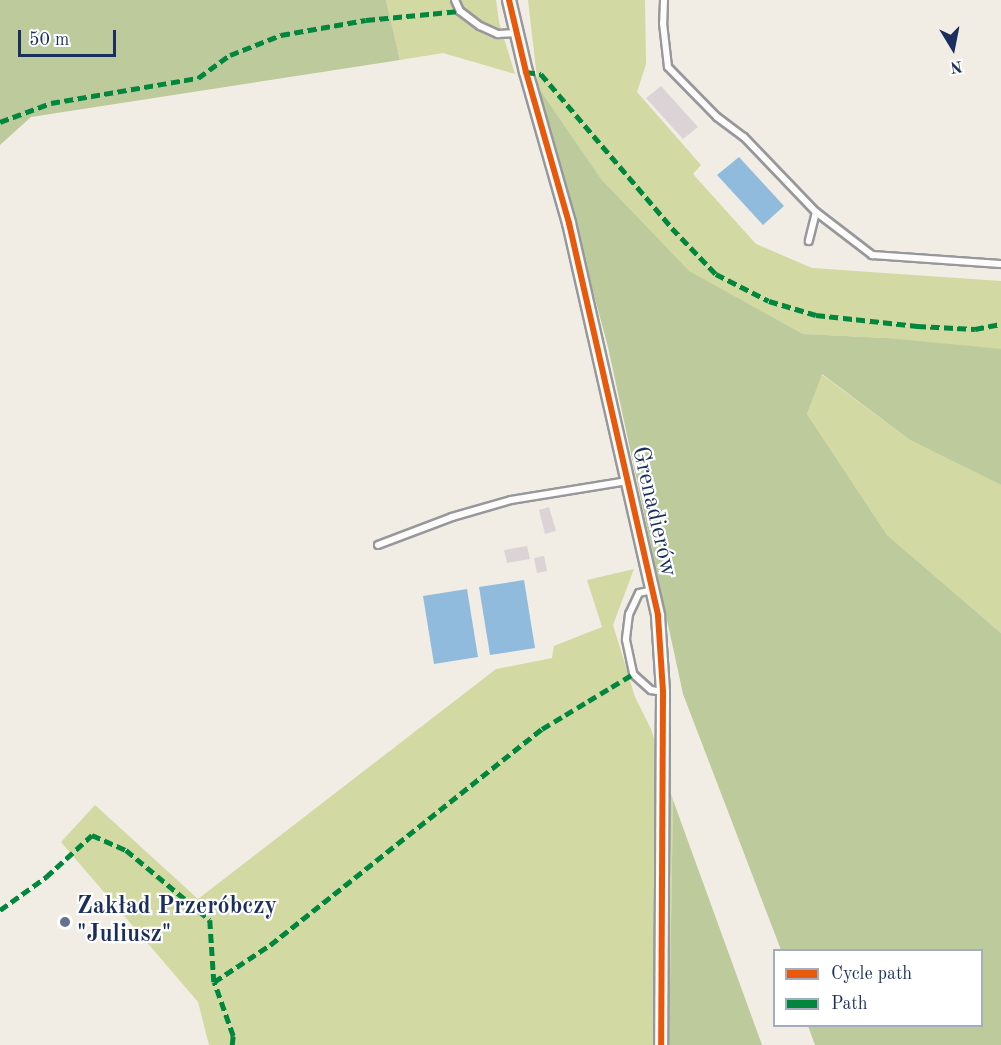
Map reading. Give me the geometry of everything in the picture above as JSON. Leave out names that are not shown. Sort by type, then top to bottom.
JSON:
[{"type":"street","name":"Grenadierów","points":[[509,0],[516,33],[569,223],[653,590],[661,644],[663,692],[661,1045]]},
{"type":"lane","points":[[455,0],[460,11],[480,26],[498,34],[516,33]]},
{"type":"lane","points":[[664,0],[663,23],[668,67],[717,117],[744,137],[816,212],[872,255],[1001,264]]},
{"type":"lane","points":[[809,241],[816,212]]},
{"type":"lane","points":[[378,545],[452,517],[511,500],[627,481]]},
{"type":"lane","points":[[653,590],[639,593],[629,614],[626,640],[633,674],[651,690],[663,692]]},
{"type":"green space","points":[[0,0],[386,0],[400,60],[31,117],[0,145]]},
{"type":"green space","points":[[386,0],[496,0],[499,22],[515,74],[443,53],[400,60]]},
{"type":"green space","points":[[528,0],[645,0],[646,64],[637,92],[701,165],[693,174],[756,244],[812,268],[1001,281],[1001,355],[887,338],[803,334],[688,271],[602,180],[538,87]]},
{"type":"green space","points":[[538,87],[602,180],[689,271],[803,334],[887,338],[1001,349],[1001,485],[910,440],[822,374],[807,414],[887,535],[1001,633],[1001,1045],[815,1045],[808,1027],[983,1027],[983,949],[781,949],[683,694],[608,347]]},
{"type":"green space","points":[[821,374],[910,440],[1001,485],[1001,633],[887,535],[807,414]]},
{"type":"green space","points":[[634,569],[613,625],[635,697],[651,729],[673,800],[669,1045],[209,1045],[198,1002],[61,842],[95,805],[198,899],[496,669],[552,658],[554,646],[602,627],[587,580]]},
{"type":"green space","points":[[673,800],[762,1045],[669,1045]]},
{"type":"water","points":[[739,157],[784,206],[763,225],[717,175]]},
{"type":"water","points":[[524,580],[535,648],[490,655],[479,587]]},
{"type":"water","points":[[467,589],[478,657],[434,664],[423,596]]},
{"type":"building","points":[[661,86],[698,127],[683,139],[646,98]]},
{"type":"building","points":[[549,507],[556,531],[545,534],[539,510]]},
{"type":"building","points":[[527,546],[530,559],[507,563],[504,550]]},
{"type":"building","points":[[544,556],[547,571],[537,573],[534,558]]},
{"type":"marked path","points":[[0,122],[51,103],[198,78],[230,55],[281,35],[366,20],[460,11]]},
{"type":"marked path","points":[[526,72],[541,74],[672,228],[716,274],[769,301],[816,315],[917,326],[975,329],[1001,324]]},
{"type":"marked path","points":[[232,1045],[233,1036],[214,982],[270,945],[542,729],[633,674]]},
{"type":"marked path","points":[[0,910],[46,877],[92,835],[126,850],[210,920],[214,982]]},
{"type":"cycle path","points":[[509,0],[526,72],[569,223],[658,616],[663,692],[661,1045]]},
{"type":"place","name":"Zakład Przeróbczy \"Juliusz\"","points":[[65,922]]}]
